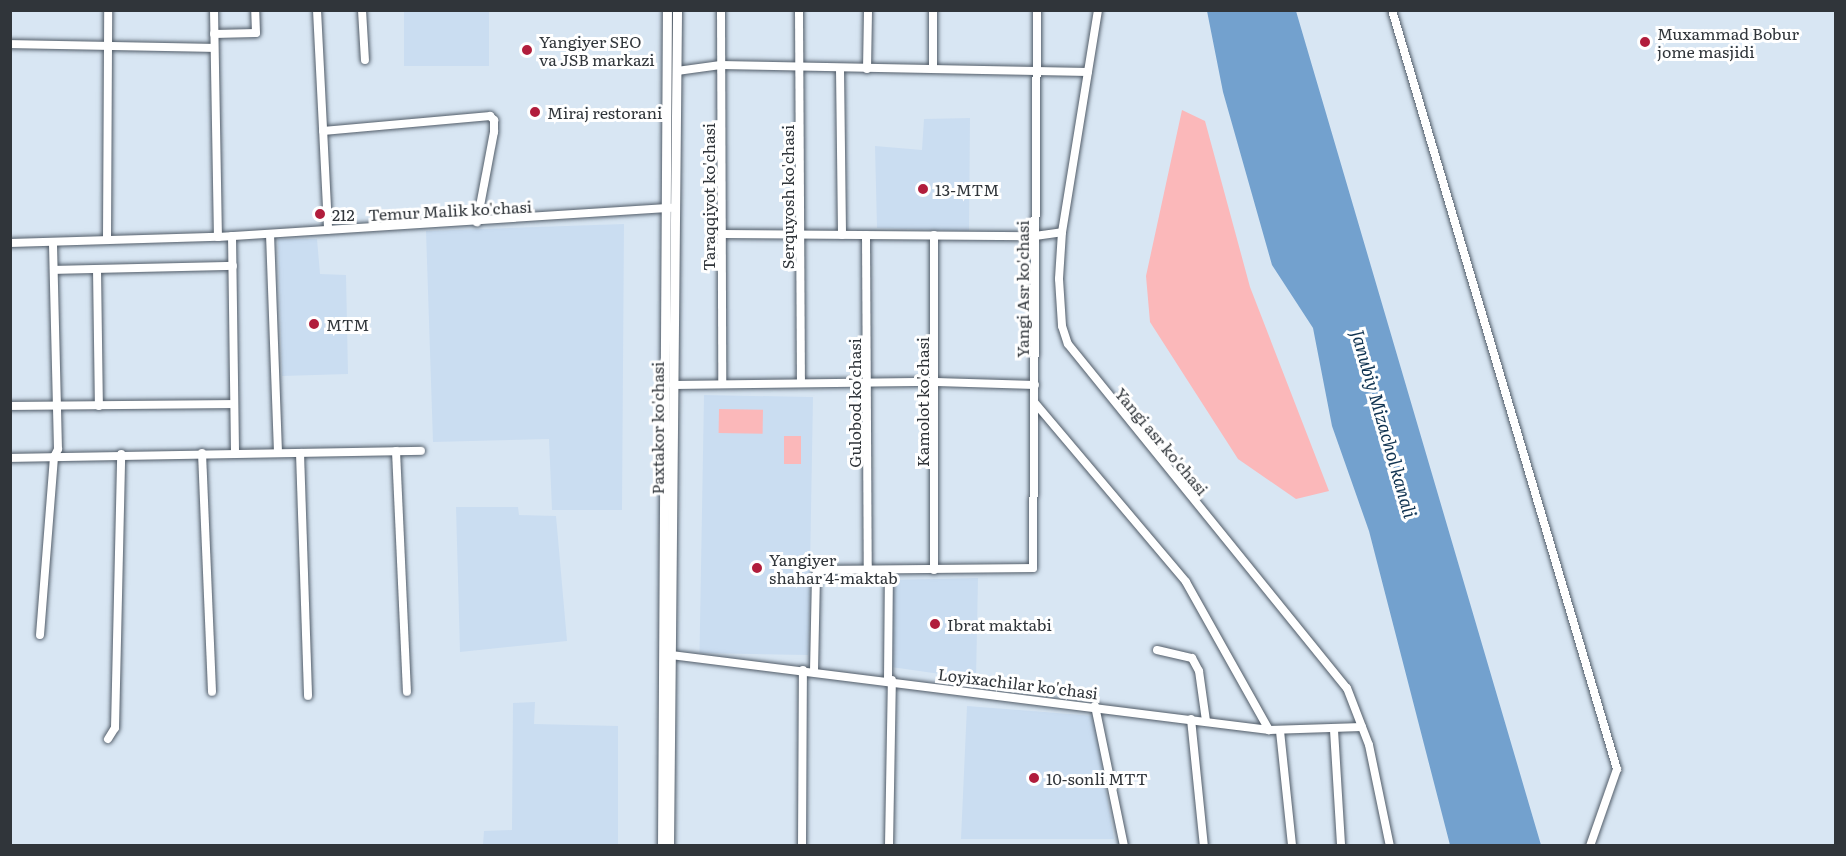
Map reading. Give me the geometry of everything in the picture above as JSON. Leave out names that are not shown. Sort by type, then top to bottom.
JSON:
[{"type":"main road","name":"Paxtakor ko'chasi","points":[[667,10],[673,385],[669,846]]},
{"type":"main road","name":"Paxtakor ko'chasi","points":[[662,846],[670,208],[677,71],[677,10]]},
{"type":"street","points":[[107,238],[108,10]]},
{"type":"street","points":[[214,10],[218,237]]},
{"type":"street","points":[[214,34],[256,33],[255,10]]},
{"type":"street","points":[[317,10],[328,230]]},
{"type":"street","points":[[362,10],[365,60]]},
{"type":"street","name":"Taraqqiyot ko'chasi","points":[[721,10],[722,384]]},
{"type":"street","name":"Serquyosh ko'chasi","points":[[799,10],[801,383]]},
{"type":"street","points":[[867,69],[868,10]]},
{"type":"street","points":[[933,10],[933,69]]},
{"type":"street","name":"Yangi Asr ko'chasi","points":[[934,570],[1033,568],[1037,10]]},
{"type":"street","name":"Yangi asr ko'chasi","points":[[1098,10],[1062,232],[1059,279],[1062,326],[1068,344],[1347,688],[1362,727],[1390,846]]},
{"type":"street","points":[[1392,10],[1617,769],[1590,846]]},
{"type":"street","points":[[10,44],[214,48]]},
{"type":"street","points":[[677,71],[721,65],[1088,72]]},
{"type":"street","points":[[840,69],[842,235]]},
{"type":"street","points":[[323,131],[490,116],[494,120],[494,132],[477,222]]},
{"type":"street","name":"Temur Malik ko'chasi","points":[[10,243],[107,238],[218,237],[670,208]]},
{"type":"street","points":[[722,234],[1035,236],[1062,232]]},
{"type":"street","points":[[270,234],[278,453]]},
{"type":"street","name":"Gulobod ko'chasi","points":[[866,235],[868,570]]},
{"type":"street","name":"Kamolot ko'chasi","points":[[934,235],[936,382],[934,570]]},
{"type":"street","points":[[232,236],[235,453]]},
{"type":"street","points":[[40,635],[54,457],[58,449],[53,242]]},
{"type":"street","points":[[54,270],[233,266]]},
{"type":"street","points":[[97,269],[99,406]]},
{"type":"street","points":[[673,385],[868,382],[1035,385]]},
{"type":"street","points":[[1035,403],[1186,582],[1269,730]]},
{"type":"street","points":[[10,406],[234,404]]},
{"type":"street","points":[[396,451],[407,692]]},
{"type":"street","points":[[10,458],[121,454],[421,451]]},
{"type":"street","points":[[202,453],[212,692]]},
{"type":"street","points":[[300,453],[308,696]]},
{"type":"street","points":[[108,739],[115,728],[121,454]]},
{"type":"street","points":[[888,570],[889,846]]},
{"type":"street","points":[[814,671],[818,572],[934,570]]},
{"type":"street","points":[[1157,650],[1192,658],[1199,671],[1206,721]]},
{"type":"street","name":"Loyixachilar ko'chasi","points":[[671,655],[890,680],[1269,730],[1334,730],[1362,727]]},
{"type":"street","points":[[802,846],[803,670]]},
{"type":"street","points":[[1095,706],[1124,846]]},
{"type":"street","points":[[1191,719],[1204,846]]},
{"type":"street","points":[[1334,730],[1341,846]]},
{"type":"street","points":[[1280,731],[1292,846]]},
{"type":"shaded area","points":[[404,11],[489,11],[489,66],[404,66]]},
{"type":"shaded area","points":[[1182,110],[1205,121],[1250,287],[1329,491],[1296,499],[1238,459],[1150,322],[1146,276]]},
{"type":"shaded area","name":"13-MTM","points":[[970,118],[969,231],[877,228],[875,146],[922,150],[924,119]]},
{"type":"shaded area","points":[[624,224],[622,510],[552,510],[549,439],[433,442],[426,231]]},
{"type":"shaded area","name":"MTM","points":[[278,239],[317,239],[320,274],[346,275],[348,374],[282,376]]},
{"type":"shaded area","name":"Yangiyer shahar 4-maktab","points":[[704,395],[813,397],[808,655],[700,653]]},
{"type":"shaded area","points":[[719,409],[763,410],[763,434],[719,433]]},
{"type":"shaded area","points":[[784,436],[801,436],[801,464],[784,464]]},
{"type":"shaded area","points":[[456,507],[518,507],[519,515],[556,516],[567,641],[460,652]]},
{"type":"shaded area","name":"Ibrat maktabi","points":[[978,578],[976,679],[891,667],[893,580]]},
{"type":"shaded area","points":[[535,702],[534,724],[618,726],[618,845],[483,845],[484,831],[512,830],[513,703]]},
{"type":"shaded area","name":"10-sonli MTT","points":[[967,706],[1094,716],[1114,839],[961,839]]},
{"type":"water","name":"Janubiy Mizachol kanali","points":[[1207,11],[1296,11],[1541,845],[1450,845],[1369,531],[1332,426],[1313,328],[1272,265],[1223,92]]},
{"type":"place","name":"Muxammad Bobur jome masjidi","points":[[1645,42]]},
{"type":"place","name":"Yangiyer SEO va JSB markazi","points":[[527,50]]},
{"type":"place","name":"Miraj restorani","points":[[535,112]]},
{"type":"place","name":"13-MTM","points":[[923,189]]},
{"type":"place","name":"212","points":[[320,214]]},
{"type":"place","name":"MTM","points":[[314,324]]},
{"type":"place","name":"Yangiyer shahar 4-maktab","points":[[757,568]]},
{"type":"place","name":"Ibrat maktabi","points":[[935,624]]},
{"type":"place","name":"10-sonli MTT","points":[[1034,778]]}]
